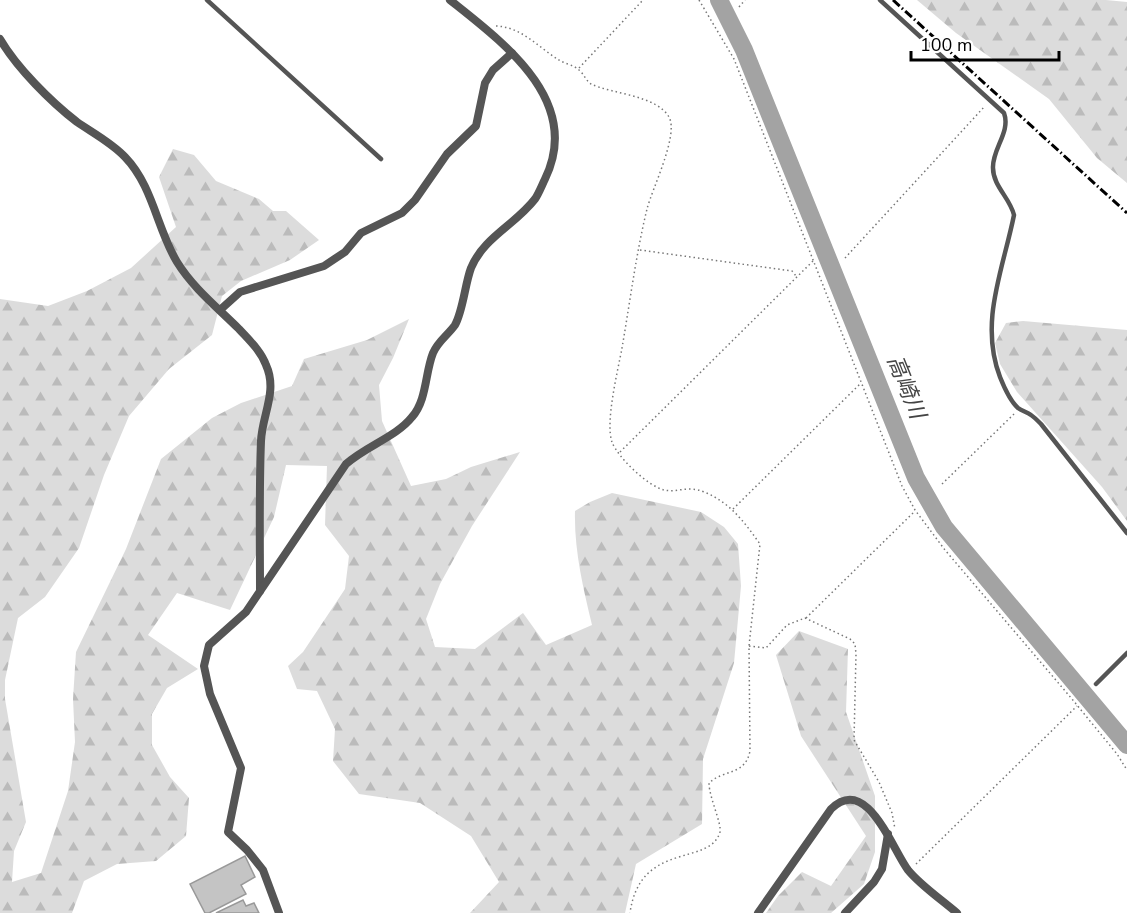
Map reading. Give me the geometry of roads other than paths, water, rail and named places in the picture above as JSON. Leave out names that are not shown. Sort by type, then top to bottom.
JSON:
[{"type":"street","points":[[279,913],[263,870],[228,832],[241,768],[210,694],[204,666],[209,645],[246,612],[346,464],[360,452],[401,429],[414,415],[423,391],[432,354],[439,341],[455,324],[471,268],[482,249],[536,197],[550,169],[555,151],[556,128],[543,92],[512,53],[450,0]]},
{"type":"street","points":[[0,39],[15,63],[75,120],[124,156],[148,190],[160,225],[175,258],[187,277],[254,345],[266,365],[271,382],[270,398],[261,437],[260,591]]},
{"type":"street","points":[[220,310],[240,292],[324,266],[345,252],[361,233],[402,213],[415,200],[447,154],[476,126],[485,83],[493,70],[512,53]]},
{"type":"street","points":[[758,913],[831,808],[847,799],[863,803],[892,833],[909,870],[957,913]]},
{"type":"street","points":[[845,913],[874,882],[882,869],[892,833]]},
{"type":"lane","points":[[207,0],[381,159]]},
{"type":"lane","points":[[880,0],[1004,113],[1006,119],[992,165],[994,175],[1014,215],[995,292],[991,319],[992,350],[1002,383],[1019,409],[1032,415],[1041,424],[1127,533]]},
{"type":"lane","points":[[1096,684],[1127,653]]},
{"type":"waterway","name":"高崎川","points":[[719,0],[744,50],[916,478],[944,527],[1127,745]]},
{"type":"railway","points":[[893,0],[1127,213]]}]
